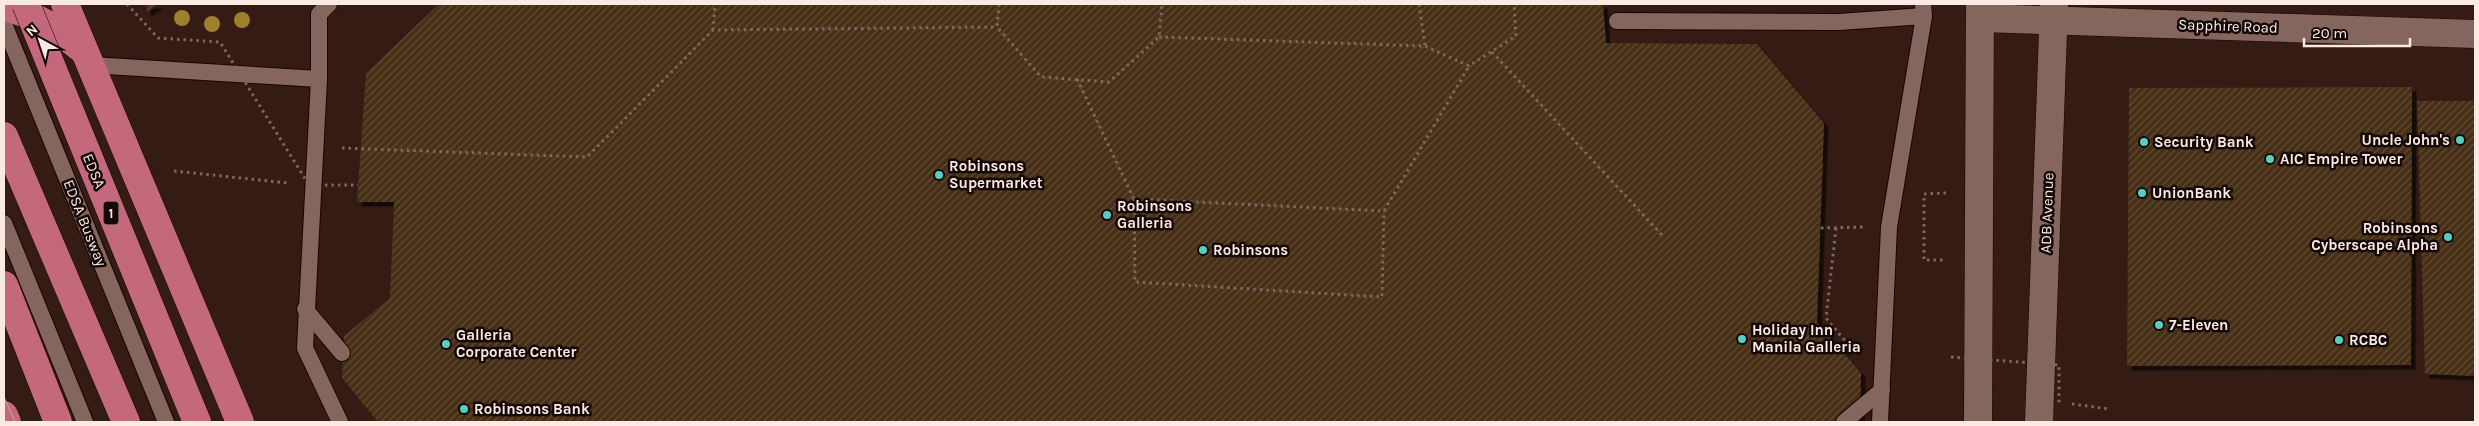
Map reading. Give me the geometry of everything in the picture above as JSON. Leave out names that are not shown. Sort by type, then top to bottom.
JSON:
[{"type":"highway","name":"EDSA","points":[[26,4],[197,422]]},
{"type":"highway","points":[[65,4],[240,422]]},
{"type":"highway","points":[[4,7],[37,17],[54,26],[88,58]]},
{"type":"highway","points":[[4,136],[126,422]]},
{"type":"highway","points":[[4,285],[58,422]]},
{"type":"highway","points":[[4,415],[7,422]]},
{"type":"street","name":"Sapphire Road","points":[[1980,11],[2054,12],[2475,34]]},
{"type":"street","points":[[1978,422],[1980,11]]},
{"type":"street","name":"ADB Avenue","points":[[2038,422],[2054,12]]},
{"type":"lane","points":[[329,4],[319,14],[319,79],[305,309],[305,348],[340,422]]},
{"type":"lane","points":[[1617,21],[1839,22],[1924,10],[1889,227],[1880,422]]},
{"type":"lane","name":"EDSA Busway","points":[[4,24],[166,422]]},
{"type":"lane","points":[[88,58],[319,79]]},
{"type":"lane","points":[[4,223],[85,422]]},
{"type":"lane","points":[[305,309],[342,353]]},
{"type":"lane","points":[[1844,422],[1882,390]]},
{"type":"path","points":[[127,4],[158,38],[220,42],[309,185],[358,185]]},
{"type":"path","points":[[314,147],[587,157],[713,30],[715,4]]},
{"type":"path","points":[[999,4],[998,27],[1041,77],[1109,82],[1159,37],[1162,4]]},
{"type":"path","points":[[1419,4],[1425,46]]},
{"type":"path","points":[[1078,79],[1134,198],[1135,282],[1382,297],[1384,211],[1469,66],[1516,36],[1514,4]]},
{"type":"path","points":[[713,30],[998,27]]},
{"type":"path","points":[[1159,37],[1425,46],[1469,66]]},
{"type":"path","points":[[1492,52],[1662,235]]},
{"type":"path","points":[[174,171],[269,181]]},
{"type":"path","points":[[1952,194],[1924,194],[1924,260],[1953,260]]},
{"type":"path","points":[[1134,198],[1384,211]]},
{"type":"path","points":[[1836,228],[1826,318],[1861,361]]},
{"type":"path","points":[[1951,357],[2059,365],[2059,403],[2109,409]]},
{"type":"building","points":[[146,4],[159,4],[147,12]]},
{"type":"building","name":"Robinsons Galleria","points":[[439,4],[1603,4],[1606,43],[1757,44],[1824,123],[1817,322],[1861,373],[1860,422],[378,422],[342,378],[344,336],[390,298],[394,202],[357,202],[366,73]]},
{"type":"building","name":"AIC Empire Tower","points":[[2412,87],[2411,365],[2127,366],[2129,88]]},
{"type":"building","name":"Robinsons Cyberscape Alpha","points":[[2417,101],[2475,101],[2475,376],[2425,374]]},
{"type":"tram line","points":[[4,397],[15,422]]},
{"type":"place","name":"Uncle John's","points":[[2460,140]]},
{"type":"place","name":"Security Bank","points":[[2144,142]]},
{"type":"place","name":"AIC Empire Tower","points":[[2270,159]]},
{"type":"place","name":"Robinsons Supermarket","points":[[939,175]]},
{"type":"place","name":"UnionBank","points":[[2142,193]]},
{"type":"place","name":"Robinsons Galleria","points":[[1107,215]]},
{"type":"place","name":"Robinsons Cyberscape Alpha","points":[[2448,237]]},
{"type":"place","name":"Robinsons","points":[[1203,250]]},
{"type":"place","name":"7-Eleven","points":[[2159,325]]},
{"type":"place","name":"Holiday Inn Manila Galleria","points":[[1742,339]]},
{"type":"place","name":"RCBC","points":[[2339,340]]},
{"type":"place","name":"Galleria Corporate Center","points":[[446,344]]},
{"type":"place","name":"Robinsons Bank","points":[[464,409]]}]
